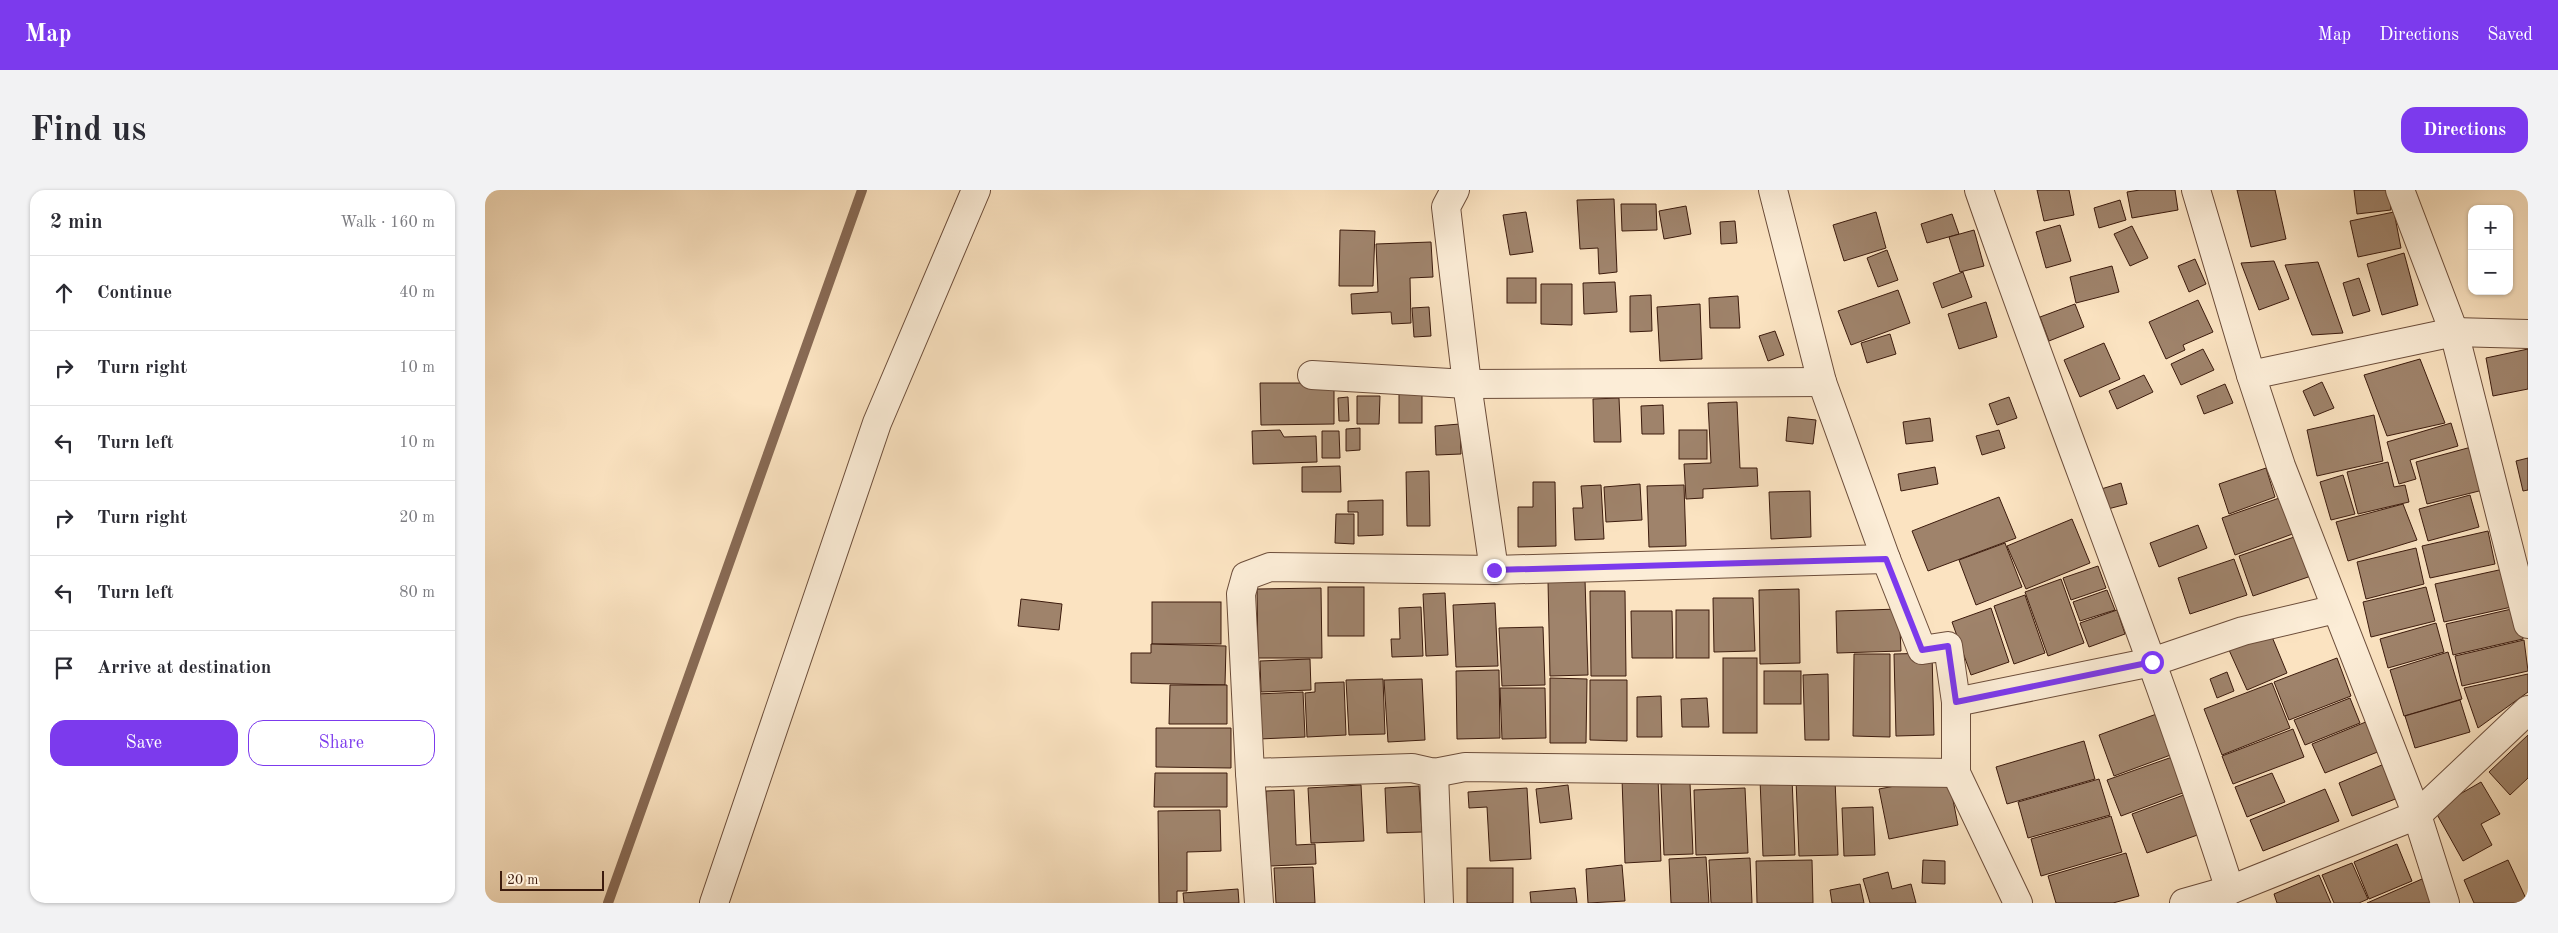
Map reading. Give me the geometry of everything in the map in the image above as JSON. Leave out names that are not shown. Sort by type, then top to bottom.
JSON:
[{"type":"street","points":[[714,903],[877,423],[976,190]]},
{"type":"street","points":[[1455,190],[1446,207],[1467,384],[1494,570]]},
{"type":"street","points":[[1773,190],[1822,382],[1886,559],[1922,650],[1948,646],[1956,702],[1956,773],[2018,903]]},
{"type":"street","points":[[1979,190],[2011,284],[2191,768],[2230,890]]},
{"type":"street","points":[[2196,190],[2251,375],[2281,466],[2417,815],[2445,903]]},
{"type":"street","points":[[2400,190],[2453,332],[2528,624]]},
{"type":"street","points":[[2251,375],[2453,332],[2528,334]]},
{"type":"street","points":[[1312,375],[1467,384],[1822,382]]},
{"type":"street","points":[[1259,903],[1241,594],[1246,576],[1270,567],[1494,570],[1886,559]]},
{"type":"street","points":[[1956,702],[2152,662],[2243,631],[2336,609]]},
{"type":"street","points":[[2184,903],[2230,890],[2417,815],[2528,710]]},
{"type":"street","points":[[1250,773],[1412,768],[1434,774],[1465,767],[1956,773]]},
{"type":"street","points":[[1434,774],[1439,903]]},
{"type":"building","points":[[2037,190],[2069,190],[2074,215],[2044,221]]},
{"type":"building","points":[[2175,190],[2178,210],[2132,218],[2127,192]]},
{"type":"building","points":[[2237,190],[2275,190],[2286,239],[2251,247]]},
{"type":"building","points":[[2354,190],[2389,190],[2391,210],[2357,214]]},
{"type":"building","points":[[1614,199],[1617,272],[1599,274],[1598,248],[1580,249],[1577,200]]},
{"type":"building","points":[[2120,200],[2126,220],[2099,228],[2094,208]]},
{"type":"building","points":[[1621,204],[1656,204],[1657,230],[1622,231]]},
{"type":"building","points":[[1686,206],[1691,234],[1664,239],[1659,211]]},
{"type":"building","points":[[1526,212],[1533,252],[1510,255],[1503,215]]},
{"type":"building","points":[[1876,212],[1886,248],[1844,261],[1833,225]]},
{"type":"building","points":[[2394,212],[2401,248],[2358,257],[2350,221]]},
{"type":"building","points":[[1952,214],[1959,234],[1927,243],[1921,224]]},
{"type":"building","points":[[1735,221],[1737,243],[1721,244],[1720,222]]},
{"type":"building","points":[[2060,225],[2071,261],[2046,268],[2036,232]]},
{"type":"building","points":[[2132,226],[2148,258],[2130,266],[2114,234]]},
{"type":"building","points":[[1340,230],[1375,231],[1373,286],[1339,286]]},
{"type":"building","points":[[1974,230],[1984,266],[1960,272],[1949,237]]},
{"type":"building","points":[[1431,242],[1433,277],[1410,278],[1411,323],[1392,324],[1391,312],[1352,314],[1351,294],[1378,292],[1376,244]]},
{"type":"building","points":[[1887,250],[1898,280],[1878,287],[1867,258]]},
{"type":"building","points":[[2404,253],[2418,305],[2382,315],[2367,264]]},
{"type":"building","points":[[2195,259],[2206,284],[2189,292],[2178,266]]},
{"type":"building","points":[[2274,261],[2289,299],[2259,310],[2241,263]]},
{"type":"building","points":[[2318,262],[2343,333],[2312,335],[2285,265]]},
{"type":"building","points":[[2112,266],[2119,292],[2076,303],[2070,277]]},
{"type":"building","points":[[1963,272],[1972,297],[1942,308],[1933,283]]},
{"type":"building","points":[[1507,278],[1536,278],[1536,303],[1507,303]]},
{"type":"building","points":[[2359,278],[2370,311],[2353,316],[2343,283]]},
{"type":"building","points":[[1615,282],[1617,312],[1584,314],[1583,283]]},
{"type":"building","points":[[1541,284],[1572,284],[1572,325],[1541,324]]},
{"type":"building","points":[[1898,290],[1910,323],[1851,345],[1838,311]]},
{"type":"building","points":[[1651,295],[1652,331],[1630,332],[1630,296]]},
{"type":"building","points":[[1738,296],[1740,328],[1710,328],[1709,298]]},
{"type":"building","points":[[2198,300],[2213,332],[2183,345],[2185,350],[2166,359],[2149,322]]},
{"type":"building","points":[[1986,302],[1997,337],[1959,349],[1948,314]]},
{"type":"building","points":[[1700,304],[1702,359],[1660,361],[1657,307]]},
{"type":"building","points":[[2075,304],[2084,327],[2049,341],[2040,317]]},
{"type":"building","points":[[1429,307],[1431,336],[1414,337],[1412,308]]},
{"type":"building","points":[[1775,331],[1784,355],[1768,361],[1759,336]]},
{"type":"building","points":[[1890,334],[1896,354],[1867,363],[1861,343]]},
{"type":"building","points":[[2104,343],[2120,379],[2080,397],[2064,360]]},
{"type":"building","points":[[2203,349],[2214,370],[2181,385],[2171,364]]},
{"type":"building","points":[[2528,349],[2528,389],[2493,396],[2486,358]]},
{"type":"building","points":[[2420,359],[2445,423],[2387,436],[2364,375]]},
{"type":"building","points":[[2144,375],[2153,392],[2117,409],[2109,391]]},
{"type":"building","points":[[2322,382],[2334,408],[2314,416],[2303,391]]},
{"type":"building","points":[[1260,383],[1334,383],[1334,424],[1261,425]]},
{"type":"building","points":[[2225,384],[2233,403],[2204,414],[2197,396]]},
{"type":"building","points":[[1399,393],[1422,393],[1422,423],[1399,423]]},
{"type":"building","points":[[1357,396],[1380,396],[1379,424],[1357,424]]},
{"type":"building","points":[[1348,397],[1349,421],[1339,421],[1338,398]]},
{"type":"building","points":[[2009,397],[2017,418],[1997,425],[1989,404]]},
{"type":"building","points":[[1619,398],[1621,442],[1594,442],[1593,399]]},
{"type":"building","points":[[1737,402],[1740,468],[1757,468],[1758,486],[1703,489],[1703,498],[1686,499],[1684,464],[1711,463],[1708,403]]},
{"type":"building","points":[[1663,405],[1664,434],[1642,434],[1641,406]]},
{"type":"building","points":[[2374,415],[2383,461],[2317,476],[2307,430]]},
{"type":"building","points":[[1788,417],[1816,420],[1813,444],[1786,441]]},
{"type":"building","points":[[1930,418],[1933,441],[1906,444],[1903,422]]},
{"type":"building","points":[[2451,423],[2458,446],[2410,460],[2416,479],[2399,484],[2387,442]]},
{"type":"building","points":[[1460,424],[1461,454],[1436,455],[1435,426]]},
{"type":"building","points":[[1360,428],[1360,450],[1346,451],[1346,429]]},
{"type":"building","points":[[1280,430],[1284,437],[1316,436],[1317,462],[1253,464],[1252,431]]},
{"type":"building","points":[[1679,430],[1707,430],[1707,459],[1679,459]]},
{"type":"building","points":[[1999,430],[2005,448],[1982,455],[1976,436]]},
{"type":"building","points":[[1322,431],[1339,431],[1340,458],[1322,458]]},
{"type":"building","points":[[2475,446],[2487,489],[2427,504],[2416,462]]},
{"type":"building","points":[[2528,458],[2528,490],[2523,491],[2516,461]]},
{"type":"building","points":[[2388,462],[2394,487],[2405,485],[2409,502],[2358,514],[2347,472]]},
{"type":"building","points":[[1340,466],[1341,492],[1302,492],[1302,467]]},
{"type":"building","points":[[1935,467],[1938,484],[1901,491],[1898,474]]},
{"type":"building","points":[[2266,468],[2275,497],[2229,514],[2219,484]]},
{"type":"building","points":[[1429,471],[1430,526],[1407,526],[1406,472]]},
{"type":"building","points":[[2343,475],[2355,514],[2331,520],[2320,482]]},
{"type":"building","points":[[1533,482],[1555,482],[1556,546],[1518,547],[1518,507],[1533,507]]},
{"type":"building","points":[[2121,483],[2127,504],[2104,510],[2098,490]]},
{"type":"building","points":[[1640,484],[1642,520],[1606,522],[1604,487]]},
{"type":"building","points":[[1601,485],[1604,539],[1575,540],[1573,508],[1583,508],[1581,486]]},
{"type":"building","points":[[1684,485],[1686,546],[1649,547],[1647,486]]},
{"type":"building","points":[[1810,491],[1811,537],[1771,539],[1769,492]]},
{"type":"building","points":[[2470,495],[2479,527],[2428,541],[2419,509]]},
{"type":"building","points":[[2285,496],[2298,532],[2235,555],[2222,518]]},
{"type":"building","points":[[1999,497],[2016,538],[1928,571],[1912,531]]},
{"type":"building","points":[[1383,500],[1383,535],[1358,536],[1358,512],[1348,512],[1348,501]]},
{"type":"building","points":[[2403,504],[2417,540],[2348,561],[2336,522]]},
{"type":"building","points":[[1336,514],[1354,514],[1354,544],[1335,543]]},
{"type":"building","points":[[2072,519],[2090,563],[2026,589],[2007,546]]},
{"type":"building","points":[[2198,525],[2207,548],[2159,567],[2150,543]]},
{"type":"building","points":[[2488,531],[2495,564],[2430,578],[2422,546]]},
{"type":"building","points":[[2300,535],[2314,575],[2253,596],[2239,556]]},
{"type":"building","points":[[2005,543],[2022,587],[1976,605],[1959,560]]},
{"type":"building","points":[[2416,548],[2424,584],[2366,599],[2357,562]]},
{"type":"building","points":[[2234,559],[2247,595],[2190,614],[2178,578]]},
{"type":"building","points":[[2098,566],[2106,588],[2071,600],[2063,578]]},
{"type":"building","points":[[2508,568],[2516,606],[2444,622],[2435,584]]},
{"type":"building","points":[[2061,579],[2084,643],[2048,656],[2025,592]]},
{"type":"building","points":[[1585,580],[1588,675],[1550,676],[1548,581]]},
{"type":"building","points":[[1328,587],[1364,587],[1364,636],[1328,636]]},
{"type":"building","points":[[2426,587],[2435,621],[2371,637],[2363,602]]},
{"type":"building","points":[[1321,588],[1322,658],[1258,658],[1257,589]]},
{"type":"building","points":[[1799,589],[1800,663],[1760,664],[1759,590]]},
{"type":"building","points":[[2107,590],[2115,610],[2080,621],[2073,602]]},
{"type":"building","points":[[1590,591],[1625,591],[1626,676],[1591,676]]},
{"type":"building","points":[[1445,593],[1448,655],[1426,656],[1423,594]]},
{"type":"building","points":[[2025,595],[2045,653],[2014,664],[1994,606]]},
{"type":"building","points":[[1713,598],[1753,598],[1755,651],[1714,652]]},
{"type":"building","points":[[1021,599],[1062,604],[1059,630],[1018,626]]},
{"type":"building","points":[[1152,602],[1221,602],[1221,644],[1152,644]]},
{"type":"building","points":[[1495,603],[1498,666],[1456,667],[1453,605]]},
{"type":"building","points":[[1421,607],[1423,656],[1392,657],[1391,639],[1400,639],[1399,608]]},
{"type":"building","points":[[1991,608],[2009,662],[1971,675],[1952,622]]},
{"type":"building","points":[[2516,608],[2523,639],[2453,655],[2446,624]]},
{"type":"building","points":[[1899,609],[1901,651],[1837,653],[1836,611]]},
{"type":"building","points":[[1676,610],[1709,610],[1709,658],[1676,658]]},
{"type":"building","points":[[2117,610],[2125,634],[2089,647],[2080,623]]},
{"type":"building","points":[[1631,611],[1672,611],[1673,658],[1632,658]]},
{"type":"building","points":[[2436,623],[2444,652],[2388,668],[2380,639]]},
{"type":"building","points":[[1543,627],[1545,685],[1502,686],[1499,628]]},
{"type":"building","points":[[2270,632],[2287,673],[2247,690],[2229,650]]},
{"type":"building","points":[[2524,640],[2528,671],[2462,686],[2455,656]]},
{"type":"building","points":[[1151,644],[1226,646],[1225,685],[1131,683],[1131,653],[1151,653]]},
{"type":"building","points":[[2448,652],[2462,699],[2404,716],[2390,670]]},
{"type":"building","points":[[1932,653],[1934,735],[1896,736],[1894,654]]},
{"type":"building","points":[[1854,654],[1890,654],[1890,737],[1853,736]]},
{"type":"building","points":[[1723,658],[1757,658],[1757,733],[1723,733]]},
{"type":"building","points":[[2337,658],[2351,696],[2289,720],[2274,682]]},
{"type":"building","points":[[1310,659],[1311,690],[1261,692],[1260,661]]},
{"type":"building","points":[[1499,670],[1500,738],[1457,739],[1456,671]]},
{"type":"building","points":[[1764,671],[1801,671],[1801,704],[1764,704]]},
{"type":"building","points":[[2227,672],[2234,691],[2217,698],[2210,679]]},
{"type":"building","points":[[1828,674],[1829,740],[1805,740],[1803,675]]},
{"type":"building","points":[[2528,674],[2528,692],[2478,728],[2464,688]]},
{"type":"building","points":[[1550,678],[1587,679],[1586,743],[1550,743]]},
{"type":"building","points":[[1383,679],[1385,734],[1349,735],[1346,680]]},
{"type":"building","points":[[1422,679],[1425,740],[1388,742],[1384,680]]},
{"type":"building","points":[[1590,680],[1627,680],[1627,741],[1590,740]]},
{"type":"building","points":[[1344,682],[1346,735],[1307,737],[1305,693],[1315,692],[1315,683]]},
{"type":"building","points":[[2272,683],[2290,728],[2222,755],[2204,709]]},
{"type":"building","points":[[1170,685],[1227,685],[1227,724],[1169,724]]},
{"type":"building","points":[[1500,688],[1545,688],[1546,738],[1502,739]]},
{"type":"building","points":[[1303,692],[1305,737],[1259,739],[1257,694]]},
{"type":"building","points":[[1661,696],[1662,737],[1637,737],[1637,697]]},
{"type":"building","points":[[1707,698],[1709,727],[1682,727],[1681,699]]},
{"type":"building","points":[[2350,698],[2360,723],[2305,745],[2294,720]]},
{"type":"building","points":[[2460,700],[2470,732],[2415,748],[2405,716]]},
{"type":"building","points":[[2162,712],[2176,753],[2114,776],[2099,735]]},
{"type":"building","points":[[2373,719],[2385,749],[2325,773],[2312,744]]},
{"type":"building","points":[[1156,728],[1231,728],[1231,768],[1156,767]]},
{"type":"building","points":[[2293,729],[2304,757],[2233,784],[2222,756]]},
{"type":"building","points":[[2528,735],[2528,778],[2510,795],[2489,772]]},
{"type":"building","points":[[2084,741],[2095,779],[2007,804],[1996,767]]},
{"type":"building","points":[[2175,756],[2188,791],[2121,816],[2107,780]]},
{"type":"building","points":[[2389,762],[2403,796],[2352,816],[2339,783]]},
{"type":"building","points":[[1155,773],[1227,773],[1227,807],[1154,807]]},
{"type":"building","points":[[2272,773],[2285,802],[2247,817],[2235,787]]},
{"type":"building","points":[[1953,775],[1951,790],[1958,825],[1889,839],[1879,789]]},
{"type":"building","points":[[1658,777],[1661,861],[1625,863],[1622,779]]},
{"type":"building","points":[[1792,777],[1795,855],[1763,856],[1760,779]]},
{"type":"building","points":[[1835,779],[1838,855],[1799,856],[1796,780]]},
{"type":"building","points":[[2099,779],[2110,815],[2028,838],[2018,802]]},
{"type":"building","points":[[2481,782],[2500,814],[2481,824],[2492,845],[2463,861],[2434,809]]},
{"type":"building","points":[[1690,783],[1693,854],[1664,855],[1661,784]]},
{"type":"building","points":[[1361,785],[1364,841],[1311,843],[1308,788]]},
{"type":"building","points":[[1568,785],[1572,819],[1540,823],[1536,789]]},
{"type":"building","points":[[1419,786],[1422,832],[1387,833],[1385,788]]},
{"type":"building","points":[[1527,788],[1531,859],[1490,861],[1487,807],[1469,808],[1468,792]]},
{"type":"building","points":[[1745,788],[1748,853],[1696,855],[1694,790]]},
{"type":"building","points":[[2325,789],[2339,821],[2263,851],[2250,820]]},
{"type":"building","points":[[1294,790],[1296,845],[1315,844],[1316,864],[1270,866],[1266,791]]},
{"type":"building","points":[[2189,793],[2203,833],[2147,853],[2132,814]]},
{"type":"building","points":[[1873,807],[1875,855],[1844,856],[1842,808]]},
{"type":"building","points":[[1220,810],[1221,851],[1187,852],[1187,891],[1177,891],[1177,903],[1159,903],[1158,811]]},
{"type":"building","points":[[2111,816],[2122,852],[2041,876],[2031,839]]},
{"type":"building","points":[[2397,844],[2412,881],[2369,899],[2354,862]]},
{"type":"building","points":[[2126,853],[2139,896],[2113,903],[2056,903],[2048,876]]},
{"type":"building","points":[[1706,857],[1709,903],[1671,903],[1669,859]]},
{"type":"building","points":[[1750,858],[1752,903],[1711,903],[1709,860]]},
{"type":"building","points":[[1812,860],[1813,903],[1757,903],[1756,861]]},
{"type":"building","points":[[1923,860],[1945,861],[1945,884],[1922,883]]},
{"type":"building","points":[[2508,860],[2528,903],[2474,903],[2464,880]]},
{"type":"building","points":[[2352,863],[2368,899],[2359,903],[2334,903],[2322,875]]},
{"type":"building","points":[[1622,865],[1625,901],[1588,903],[1586,869]]},
{"type":"building","points":[[1313,867],[1315,903],[1276,903],[1274,868]]},
{"type":"building","points":[[1467,868],[1513,868],[1513,903],[1467,903]]},
{"type":"building","points":[[1888,872],[1892,889],[1911,884],[1916,903],[1870,903],[1863,879]]},
{"type":"building","points":[[2319,875],[2331,903],[2277,903],[2274,894]]},
{"type":"building","points":[[2422,879],[2433,903],[2367,903]]},
{"type":"building","points":[[1860,884],[1864,903],[1832,903],[1830,890]]},
{"type":"building","points":[[1575,888],[1577,903],[1531,903],[1530,892]]},
{"type":"building","points":[[1238,889],[1239,903],[1184,903],[1183,893]]},
{"type":"waterway","points":[[608,903],[862,190]]},
{"type":"route","points":[[1494,570],[1886,559],[1922,650],[1948,646],[1956,702],[2152,662]]}]
